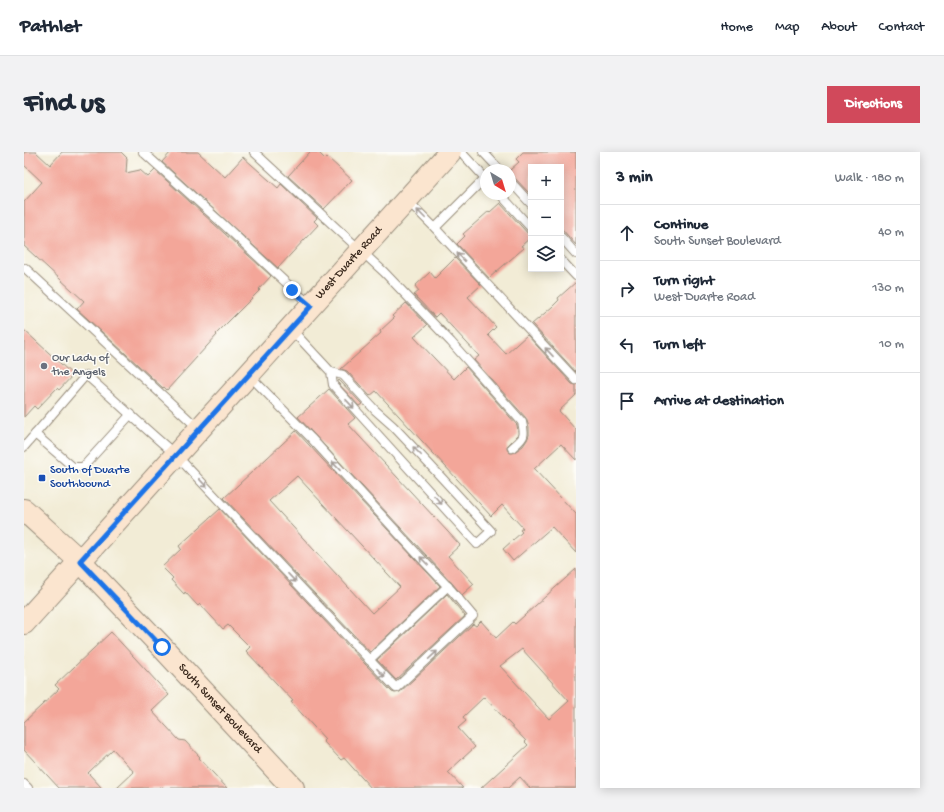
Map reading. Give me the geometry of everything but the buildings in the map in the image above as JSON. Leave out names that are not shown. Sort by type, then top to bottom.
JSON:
[{"type":"main road","name":"West Duarte Road","points":[[24,623],[450,152]]},
{"type":"main road","name":"South Sunset Boulevard","points":[[24,510],[80,561],[293,788]]},
{"type":"lane","points":[[143,152],[311,306]]},
{"type":"lane","points":[[254,152],[384,272],[451,342],[522,422],[525,431],[524,437],[512,448]]},
{"type":"lane","points":[[461,152],[480,173]]},
{"type":"lane","points":[[483,152],[494,164]]},
{"type":"lane","points":[[435,228],[480,183]]},
{"type":"lane","points":[[516,188],[528,201]]},
{"type":"lane","points":[[407,200],[435,228],[576,380]]},
{"type":"lane","points":[[505,200],[528,225]]},
{"type":"lane","points":[[564,240],[576,254]]},
{"type":"lane","points":[[564,263],[576,276]]},
{"type":"lane","points":[[25,268],[200,429]]},
{"type":"lane","points":[[290,329],[331,372],[343,375],[491,531],[477,544],[333,385],[331,372]]},
{"type":"lane","points":[[24,447],[86,375],[176,455],[396,688],[474,616],[311,438],[249,374]]},
{"type":"lane","points":[[35,434],[73,467],[82,467],[130,414]]},
{"type":"lane","points":[[369,660],[448,586]]},
{"type":"lane","points":[[24,784],[28,788]]},
{"type":"place","name":"Our Lady of the Angels","points":[[44,366]]},
{"type":"place","name":"South of Duarte Southbound","points":[[42,478]]},
{"type":"route","points":[[162,647],[80,561],[311,306],[292,290]]}]
